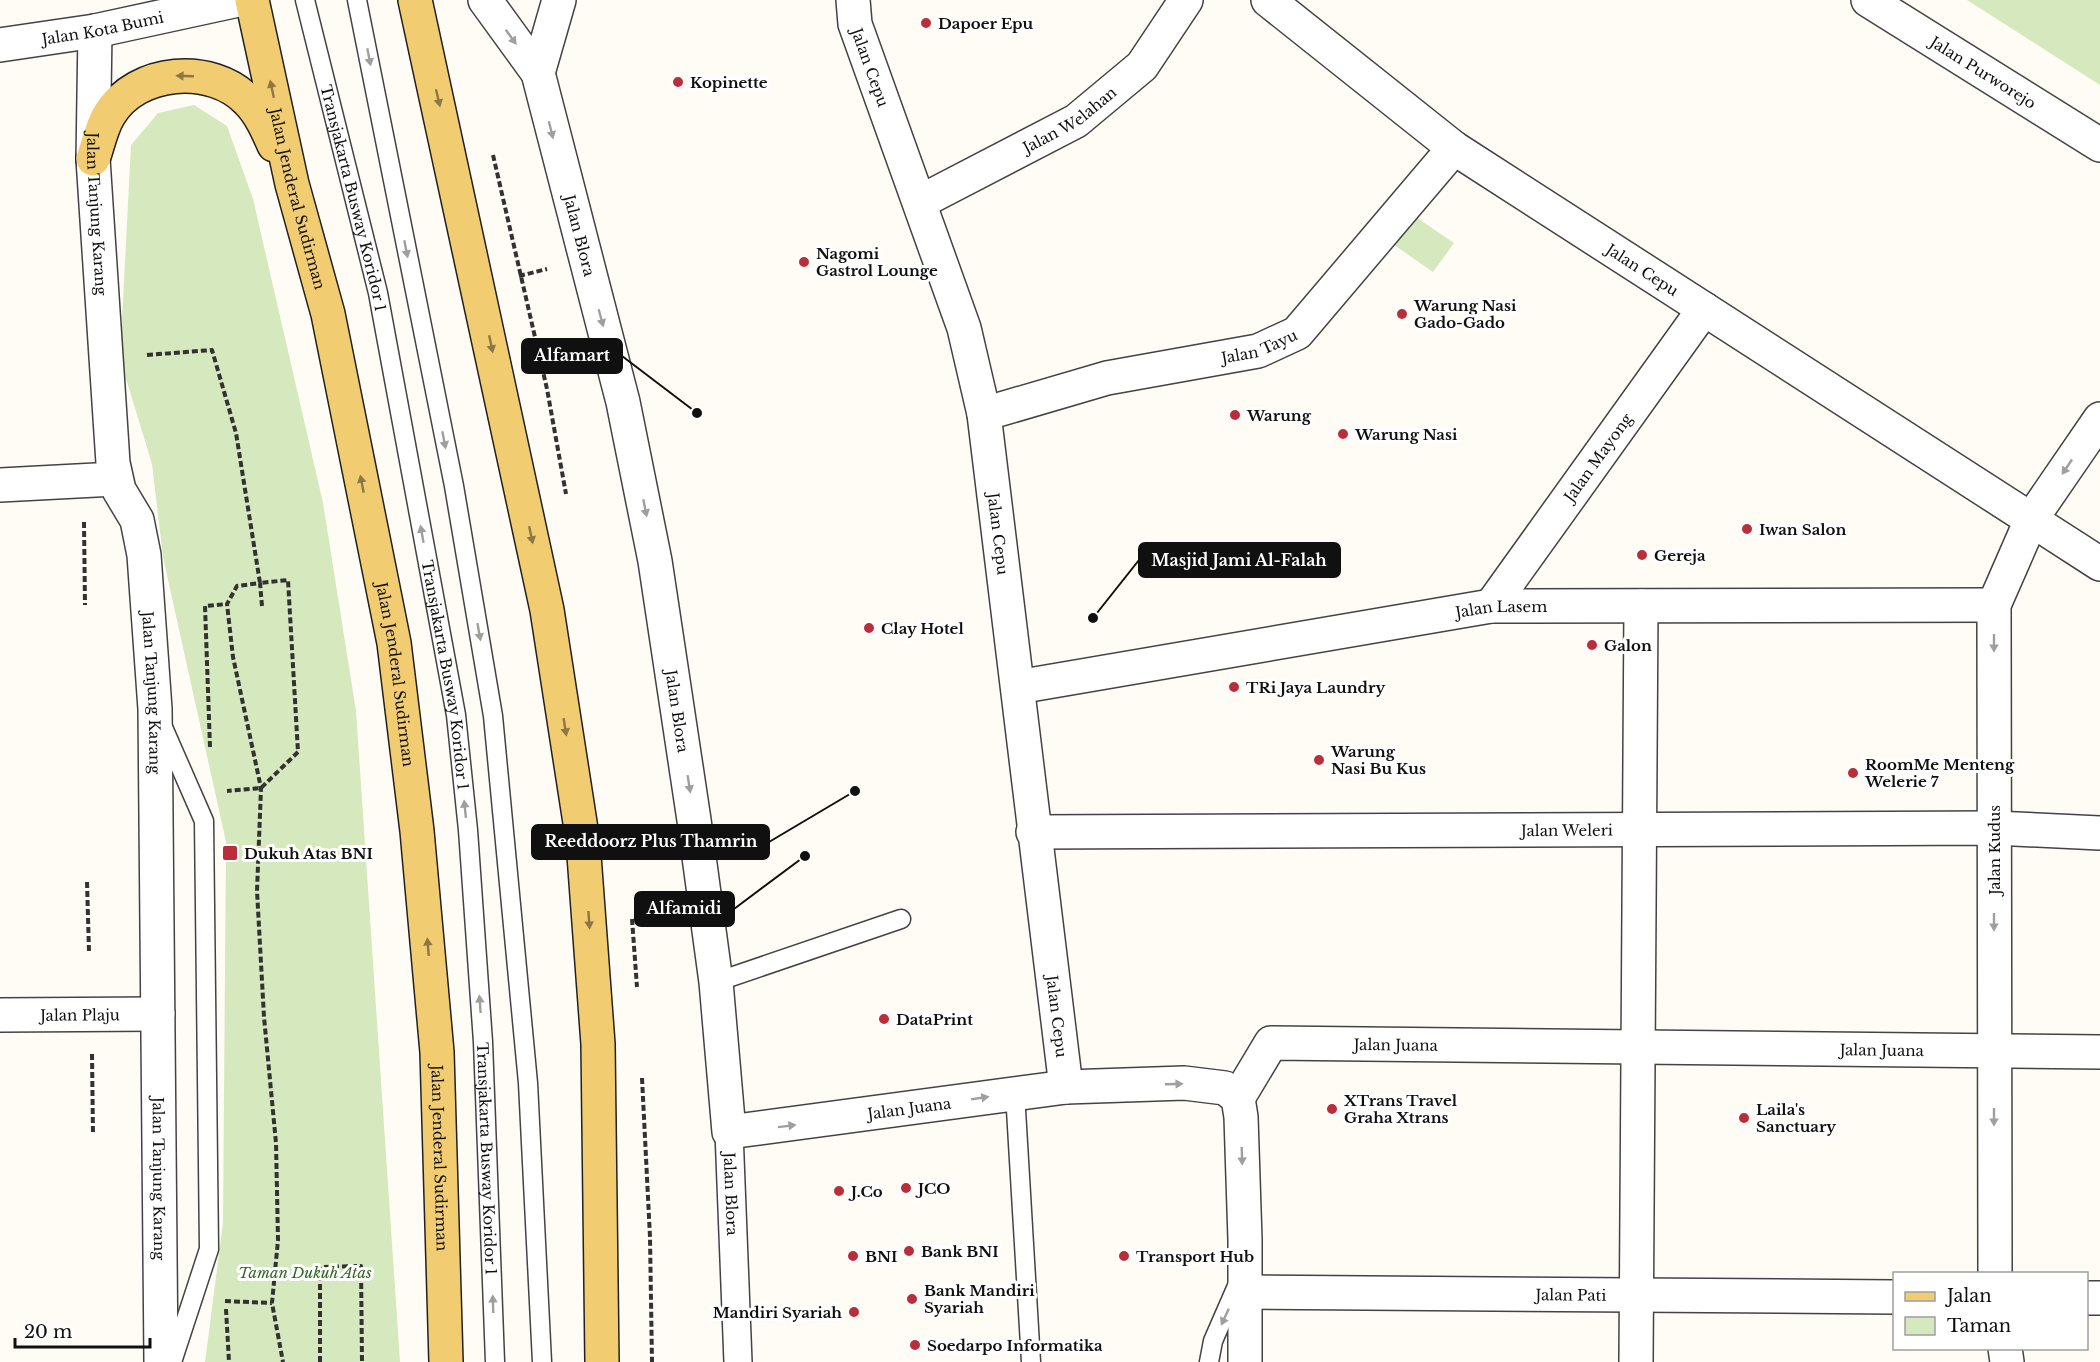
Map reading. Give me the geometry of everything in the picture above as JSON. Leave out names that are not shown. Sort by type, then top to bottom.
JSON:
[{"type":"main road","name":"Jalan Jenderal Sudirman","points":[[252,0],[292,184],[328,314],[394,643],[417,831],[437,1052],[446,1362]]},
{"type":"main road","points":[[415,0],[547,609],[583,842],[598,1044],[602,1362]]},
{"type":"main road","points":[[93,159],[109,114],[128,95],[167,76],[190,75],[222,84],[247,99],[262,120],[292,184]]},
{"type":"street","name":"Jalan Kota Bumi","points":[[0,45],[95,31],[237,0]]},
{"type":"street","name":"Jalan Blora","points":[[485,0],[538,73],[623,402],[655,561],[716,982],[729,1132],[738,1362]]},
{"type":"street","points":[[538,73],[559,0]]},
{"type":"street","name":"Jalan Cepu","points":[[853,0],[855,24],[964,328],[984,414],[1018,687],[1033,832],[1066,1088]]},
{"type":"street","name":"Jalan Welahan","points":[[920,202],[1076,121],[1142,66],[1186,0]]},
{"type":"street","name":"Jalan Cepu","points":[[1268,0],[1454,148],[2032,518],[2100,564]]},
{"type":"street","name":"Jalan Purworejo","points":[[1868,0],[2100,145]]},
{"type":"street","name":"Jalan Tanjung Karang","points":[[95,31],[93,159],[104,357],[115,479],[137,520],[144,555],[155,709],[161,1362]]},
{"type":"street","name":"Jalan Tayu","points":[[984,414],[1107,378],[1258,351],[1297,333],[1454,148]]},
{"type":"street","name":"Jalan Mayong","points":[[1491,606],[1704,309]]},
{"type":"street","name":"Jalan Kudus","points":[[1995,1272],[1994,605],[2032,518],[2100,418]]},
{"type":"street","points":[[0,485],[115,479]]},
{"type":"street","name":"Jalan Lasem","points":[[1018,687],[1491,606],[1994,605]]},
{"type":"street","points":[[1636,1362],[1641,606]]},
{"type":"street","name":"Jalan Weleri","points":[[1033,832],[1994,828],[2100,833]]},
{"type":"street","name":"Jalan Plaju","points":[[0,1015],[158,1014]]},
{"type":"street","name":"Jalan Juana","points":[[729,1132],[1066,1088],[1184,1083],[1225,1088],[1238,1098],[1271,1042],[2100,1052]]},
{"type":"street","points":[[1238,1098],[1241,1117],[1245,1240],[1245,1362]]},
{"type":"street","name":"Jalan Pati","points":[[1245,1292],[1893,1297]]},
{"type":"lane","name":"Transjakarta Busway Koridor 1","points":[[305,0],[378,293],[456,715],[468,830],[483,1042],[495,1362]]},
{"type":"lane","points":[[357,0],[454,486],[494,716],[528,1083],[542,1362]]},
{"type":"lane","points":[[155,709],[204,821],[209,1249],[172,1362]]},
{"type":"lane","points":[[716,982],[901,919]]},
{"type":"lane","points":[[1015,1093],[1031,1362]]},
{"type":"lane","points":[[1209,1362],[1213,1341],[1238,1284],[1245,1240]]},
{"type":"path","points":[[104,357],[212,350],[236,434],[262,606]]},
{"type":"path","points":[[84,517],[86,605]]},
{"type":"path","points":[[224,791],[261,788],[298,752],[288,580],[237,586],[227,604],[233,657],[261,788],[257,891],[264,1017],[276,1143],[278,1240],[272,1303],[283,1362]]},
{"type":"path","points":[[210,751],[205,606],[227,604]]},
{"type":"path","points":[[87,882],[89,952]]},
{"type":"path","points":[[92,1043],[93,1134]]},
{"type":"path","points":[[320,1362],[320,1267],[341,1266],[361,1266],[362,1362]]},
{"type":"path","points":[[229,1362],[225,1301],[272,1303]]},
{"type":"green space","points":[[1967,0],[2100,0],[2100,85]]},
{"type":"green space","name":"Taman Dukuh Atas","points":[[194,105],[227,126],[253,199],[323,503],[356,711],[400,1362],[205,1362],[223,1223],[226,842],[163,557],[152,464],[120,359],[131,145],[158,113]]},
{"type":"green space","points":[[1407,211],[1454,243],[1433,272],[1387,240]]},
{"type":"place","name":"Dapoer Epu","points":[[926,23]]},
{"type":"place","name":"Kopinette","points":[[678,82]]},
{"type":"place","name":"Nagomi Gastrol Lounge","points":[[804,262]]},
{"type":"place","name":"Warung Nasi Gado-Gado","points":[[1402,314]]},
{"type":"place","name":"Alfamart","points":[[697,413]]},
{"type":"place","name":"Warung","points":[[1235,415]]},
{"type":"place","name":"Warung Nasi","points":[[1343,434]]},
{"type":"place","name":"Iwan Salon","points":[[1747,529]]},
{"type":"place","name":"Gereja","points":[[1642,555]]},
{"type":"place","name":"Masjid Jami Al-Falah","points":[[1093,618]]},
{"type":"place","name":"Clay Hotel","points":[[869,628]]},
{"type":"place","name":"Galon","points":[[1592,645]]},
{"type":"place","name":"TRi Jaya Laundry","points":[[1234,687]]},
{"type":"place","name":"Warung Nasi Bu Kus","points":[[1319,760]]},
{"type":"place","name":"RoomMe Menteng Welerie 7","points":[[1853,773]]},
{"type":"place","name":"Reeddoorz Plus Thamrin","points":[[855,791]]},
{"type":"place","name":"Dukuh Atas BNI","points":[[230,853]]},
{"type":"place","name":"Alfamidi","points":[[805,856]]},
{"type":"place","name":"DataPrint","points":[[884,1019]]},
{"type":"place","name":"XTrans Travel Graha Xtrans","points":[[1332,1109]]},
{"type":"place","name":"Laila's Sanctuary","points":[[1744,1118]]},
{"type":"place","name":"JCO","points":[[906,1188]]},
{"type":"place","name":"J.Co","points":[[839,1191]]},
{"type":"place","name":"Bank BNI","points":[[909,1251]]},
{"type":"place","name":"BNI","points":[[853,1256]]},
{"type":"place","name":"Transport Hub","points":[[1124,1256]]},
{"type":"place","name":"Bank Mandiri Syariah","points":[[912,1299]]},
{"type":"place","name":"Mandiri Syariah","points":[[854,1312]]},
{"type":"place","name":"Soedarpo Informatika","points":[[915,1345]]}]
